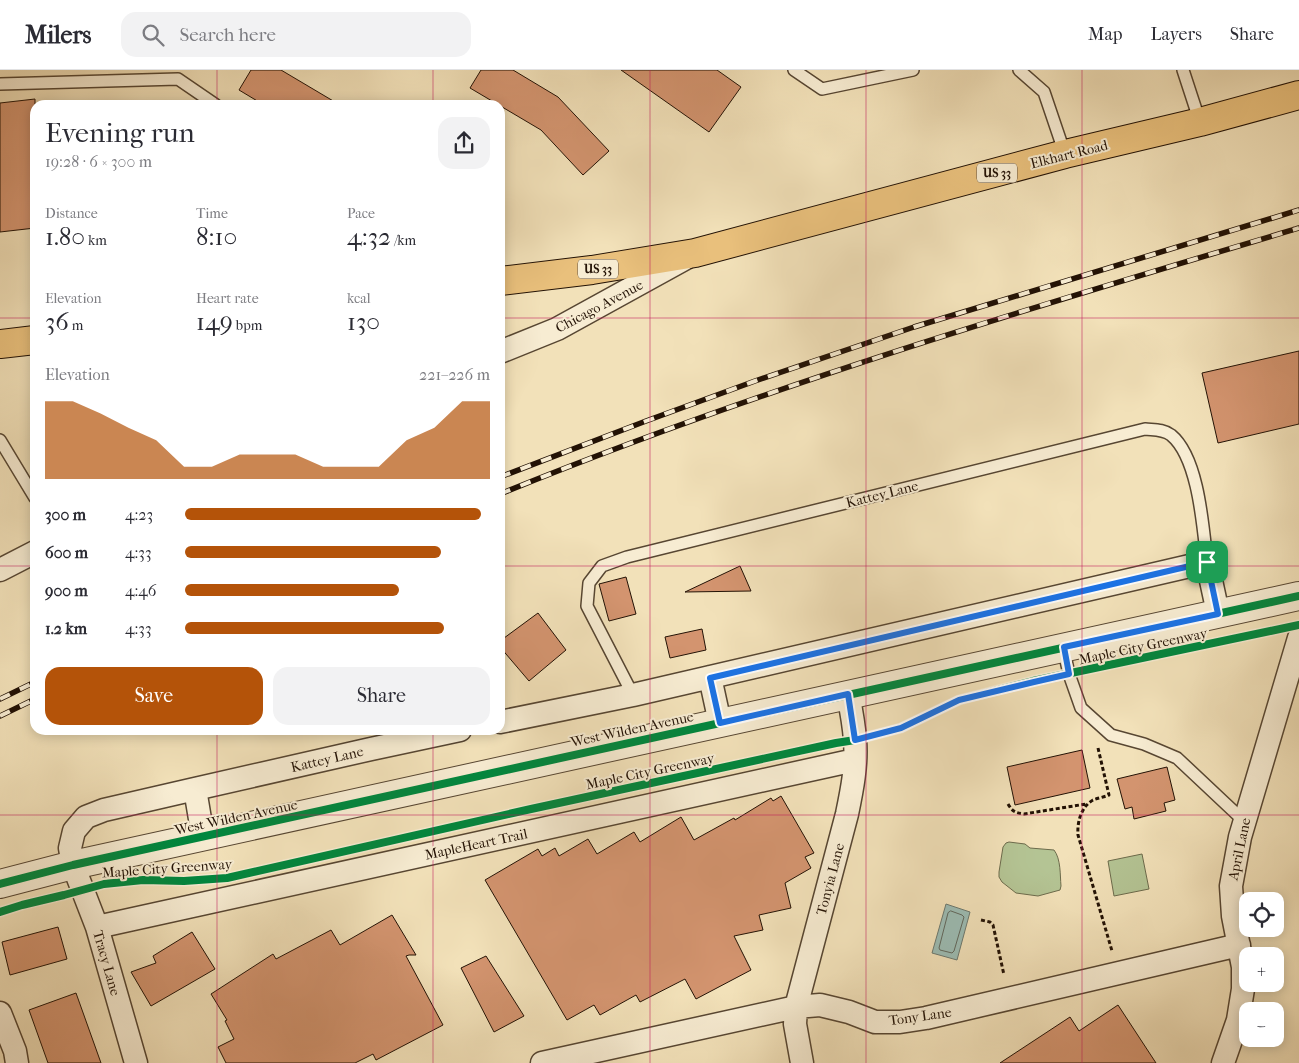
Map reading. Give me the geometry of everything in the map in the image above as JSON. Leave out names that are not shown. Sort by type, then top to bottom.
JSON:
[{"type":"highway","name":"Elkhart Road","points":[[695,253],[1065,154],[1200,122],[1299,95]]},
{"type":"highway","name":"US 33","points":[[505,280],[592,270],[695,253]]},
{"type":"highway","points":[[0,344],[30,341]]},
{"type":"street","name":"Chicago Avenue","points":[[505,350],[557,329],[695,253]]},
{"type":"street","points":[[0,570],[30,555]]},
{"type":"street","points":[[505,721],[710,678],[1207,562]]},
{"type":"street","name":"Kattey Lane","points":[[1207,562],[1218,614]]},
{"type":"street","name":"West Wilden Avenue","points":[[0,884],[73,865],[1299,596]]},
{"type":"street","name":"April Lane","points":[[1224,1063],[1238,1020],[1243,989],[1243,967],[1233,916],[1231,886],[1244,821],[1299,638]]},
{"type":"street","points":[[710,678],[720,723]]},
{"type":"street","name":"Tonyia Lane","points":[[802,1063],[795,1024],[796,1007],[847,814],[852,787],[855,740],[848,694]]},
{"type":"street","name":"Kattey Lane","points":[[73,865],[70,848],[74,831],[86,817],[104,810],[437,735]]},
{"type":"street","name":"MapleHeart Trail","points":[[97,927],[855,760]]},
{"type":"street","points":[[195,789],[203,837]]},
{"type":"street","name":"Tracy Lane","points":[[73,865],[97,927],[136,1063]]},
{"type":"street","name":"Tony Lane","points":[[542,1063],[796,1007],[820,1005],[849,1012],[875,1022],[900,1022],[926,1018],[1239,945]]},
{"type":"street","points":[[0,1013],[15,1051],[17,1063]]},
{"type":"lane","points":[[794,70],[822,89],[914,70]]},
{"type":"lane","points":[[1019,70],[1044,92],[1065,154]]},
{"type":"lane","points":[[1183,70],[1200,122]]},
{"type":"lane","points":[[0,84],[180,74],[210,100]]},
{"type":"lane","name":"Kattey Lane","points":[[633,695],[587,606],[589,583],[602,566],[627,557],[1145,430],[1159,430],[1170,434],[1183,448],[1191,465],[1202,520],[1207,562]]},
{"type":"lane","points":[[0,440],[30,490]]},
{"type":"lane","points":[[1064,647],[1069,674],[1081,708],[1112,735],[1144,744],[1177,758],[1244,821]]},
{"type":"path","points":[[1008,804],[1018,814],[1024,814],[1087,804],[1109,795],[1090,716]]},
{"type":"path","points":[[1087,804],[1077,825],[1078,835],[1119,973]]},
{"type":"path","points":[[981,920],[993,924],[1008,999]]},
{"type":"green space","points":[[1009,842],[1025,844],[1030,848],[1054,850],[1060,867],[1060,890],[1038,896],[1016,893],[1002,882],[999,872],[1003,847]]},
{"type":"green space","points":[[1142,854],[1149,889],[1114,896],[1108,861]]},
{"type":"water","points":[[946,904],[970,912],[957,960],[932,953]]},
{"type":"building","points":[[251,70],[281,70],[332,100],[256,100],[239,90]]},
{"type":"building","points":[[481,70],[513,70],[558,97],[609,151],[583,175],[541,130],[505,109],[505,100],[490,100],[470,88]]},
{"type":"building","points":[[621,70],[717,70],[741,87],[709,132]]},
{"type":"building","points":[[35,99],[30,100],[30,229],[0,232],[0,103]]},
{"type":"building","points":[[1299,351],[1299,424],[1218,443],[1202,373]]},
{"type":"building","points":[[740,566],[751,591],[685,592]]},
{"type":"building","points":[[626,577],[636,614],[609,621],[599,584]]},
{"type":"building","points":[[538,613],[566,650],[529,681],[505,653],[505,637]]},
{"type":"building","points":[[702,629],[706,650],[670,658],[665,637]]},
{"type":"building","points":[[1082,750],[1090,788],[1015,805],[1007,767]]},
{"type":"building","points":[[1167,767],[1175,800],[1164,803],[1166,811],[1134,819],[1132,807],[1125,809],[1117,779]]},
{"type":"building","points":[[781,796],[814,853],[805,857],[811,868],[785,883],[791,908],[759,915],[763,930],[734,936],[751,970],[696,999],[685,979],[640,1002],[636,995],[600,1015],[594,1005],[567,1020],[485,880],[538,849],[542,856],[555,848],[559,856],[588,839],[597,854],[634,832],[640,842],[681,817],[694,840],[734,818],[735,820],[771,798],[773,801]]},
{"type":"building","points":[[392,915],[416,955],[406,956],[443,1025],[376,1060],[373,1054],[355,1063],[226,1063],[218,1047],[234,1039],[225,1021],[227,1020],[211,994],[273,954],[276,959],[331,930],[340,945]]},
{"type":"building","points":[[58,927],[67,959],[10,975],[2,942]]},
{"type":"building","points":[[192,932],[215,969],[151,1006],[131,972],[156,963],[153,956]]},
{"type":"building","points":[[486,956],[524,1016],[494,1032],[461,968]]},
{"type":"building","points":[[76,993],[101,1063],[48,1063],[29,1010]]},
{"type":"building","points":[[1118,1005],[1156,1063],[1000,1063],[1070,1017],[1079,1031]]},
{"type":"railway","points":[[505,475],[755,381],[914,327],[1299,210]]},
{"type":"railway","points":[[505,492],[598,455],[796,384],[997,319],[1299,228]]},
{"type":"railway","points":[[0,699],[30,684]]},
{"type":"railway","points":[[0,716],[30,701]]},
{"type":"cycle path","name":"Maple City Greenway","points":[[0,884],[73,865],[1299,596]]},
{"type":"cycle path","name":"Maple City Greenway","points":[[0,912],[104,884],[143,880],[184,881],[227,878],[531,809],[855,740],[901,728],[959,700],[1033,681],[1299,625]]},
{"type":"route","points":[[1207,562],[1218,614],[1064,647],[1069,674],[959,700],[901,728],[855,740],[848,694],[720,723],[710,678],[1207,562]]}]
